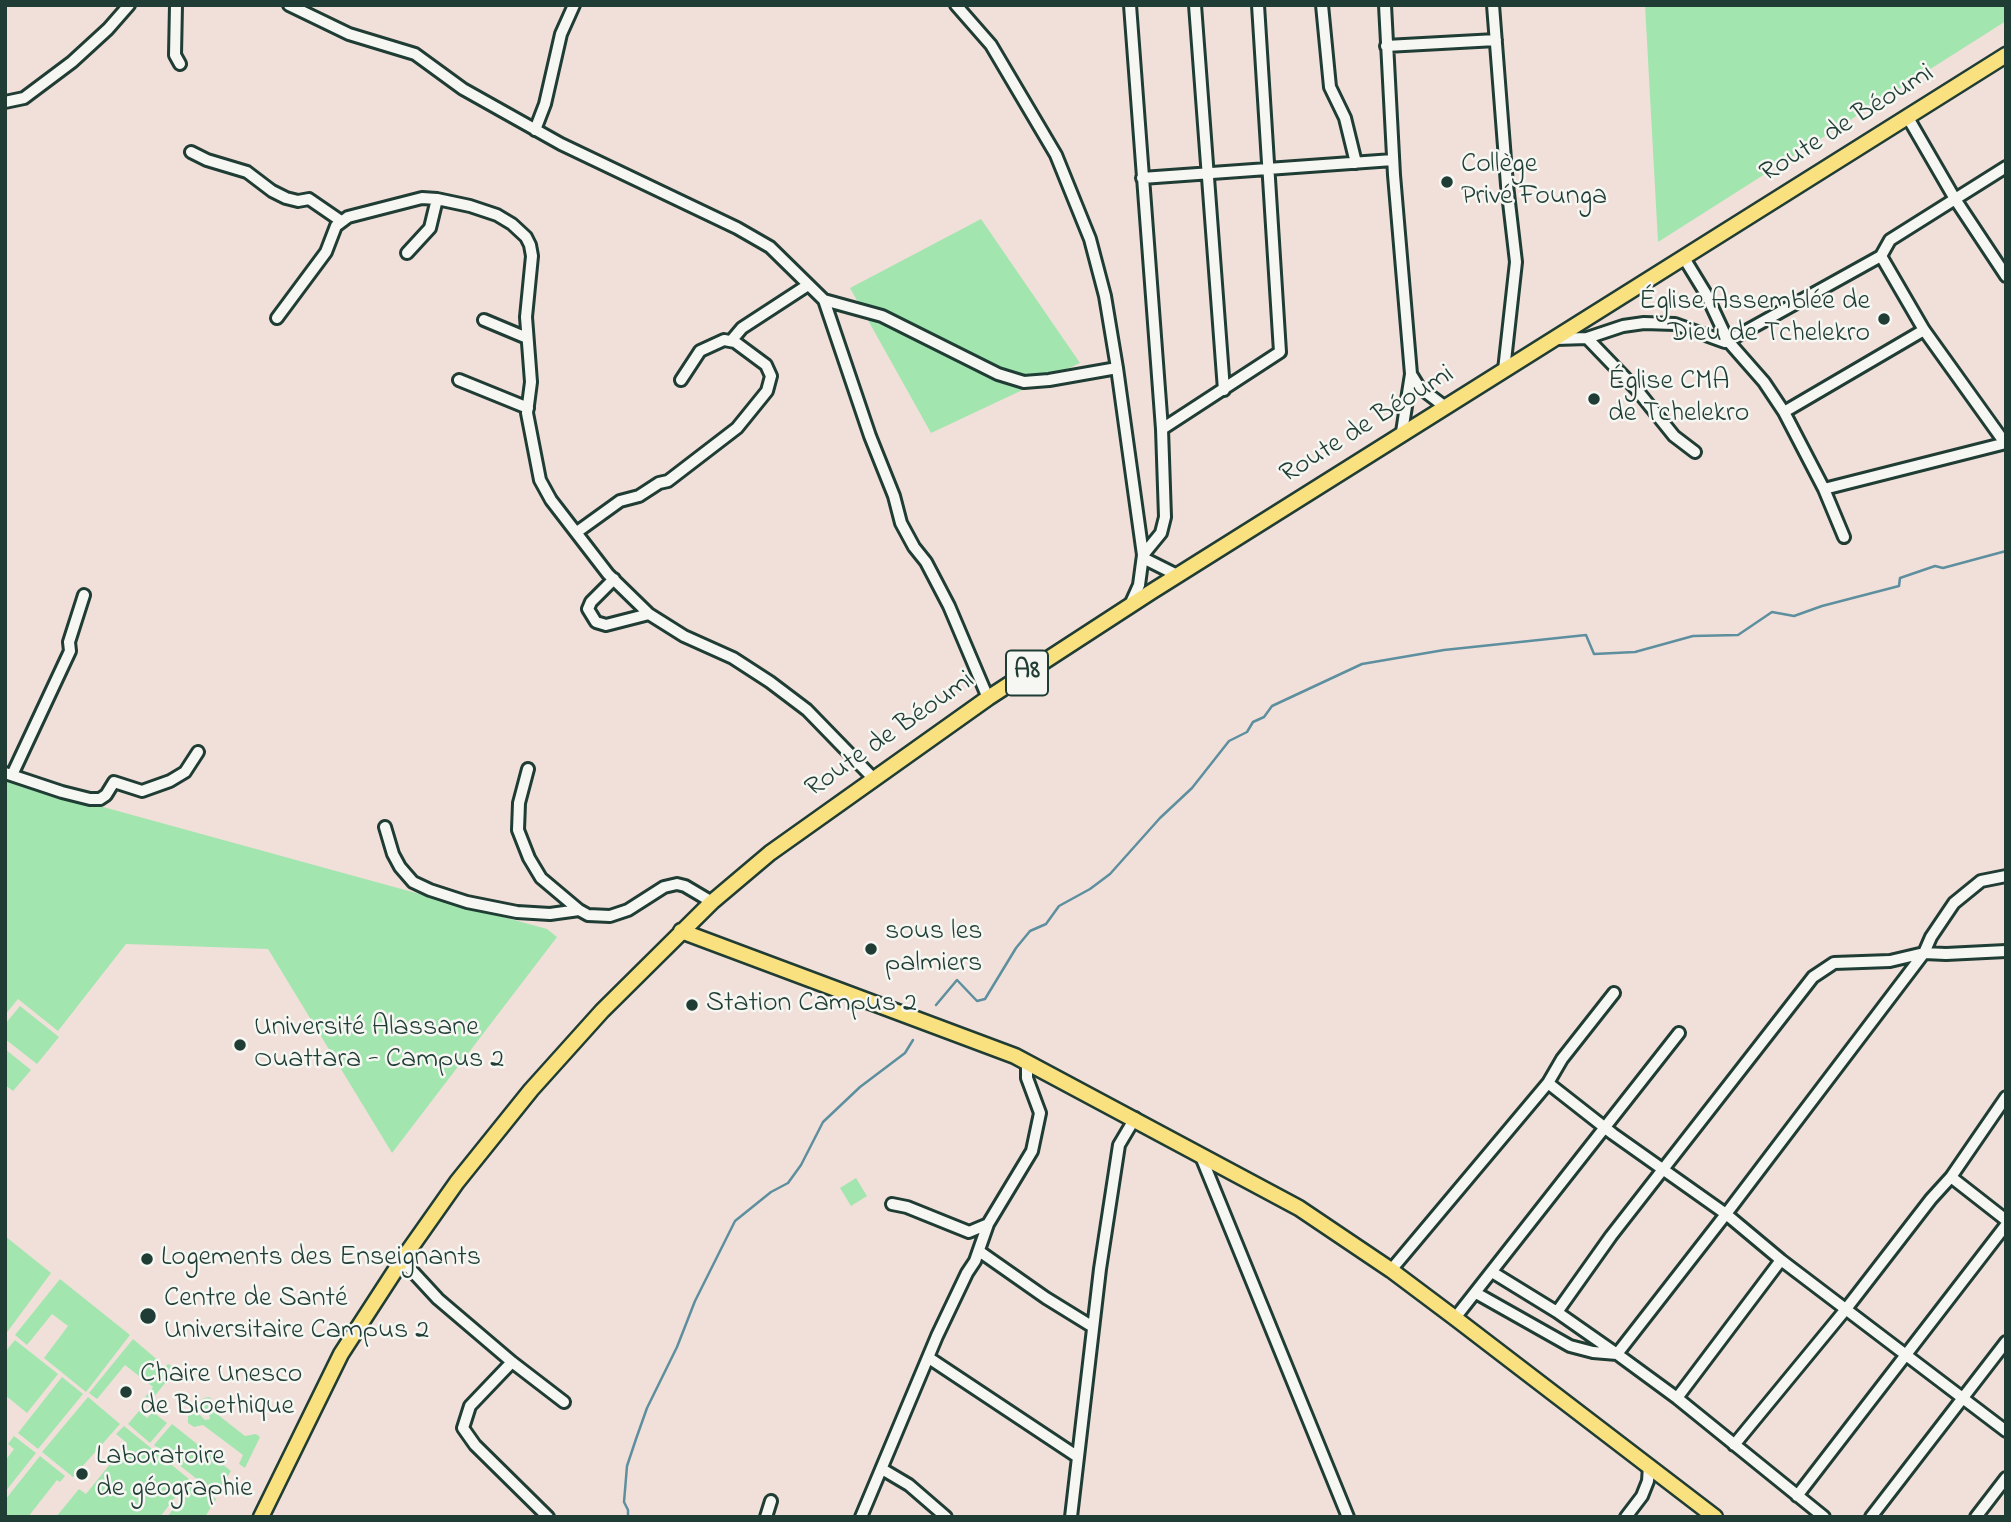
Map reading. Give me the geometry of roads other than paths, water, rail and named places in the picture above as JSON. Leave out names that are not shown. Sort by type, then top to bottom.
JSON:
[{"type":"main road","name":"Route de Béoumi","points":[[261,1517],[341,1354],[457,1182],[524,1098],[602,1011],[681,931],[770,853],[988,698],[1177,575],[2006,55]]},
{"type":"main road","points":[[681,931],[1027,1062],[1299,1208],[1391,1270],[1712,1516]]},
{"type":"street","points":[[5,102],[24,98],[72,62],[108,29],[129,5]]},
{"type":"street","points":[[176,5],[176,55],[180,64]]},
{"type":"street","points":[[289,5],[349,34],[415,54],[463,89],[535,130],[737,228],[770,247],[824,300],[882,316],[998,374],[1024,382],[1117,368]]},
{"type":"street","points":[[535,130],[545,104],[561,34],[574,5]]},
{"type":"street","points":[[956,5],[991,45],[1056,155],[1090,239],[1105,296],[1143,556],[1139,584],[1130,606]]},
{"type":"street","points":[[1130,5],[1162,429],[1165,517],[1161,533],[1143,556]]},
{"type":"street","points":[[1195,5],[1224,390]]},
{"type":"street","points":[[1162,429],[1280,352],[1258,5]]},
{"type":"street","points":[[1322,5],[1330,87],[1345,118],[1356,163]]},
{"type":"street","points":[[1385,5],[1385,46],[1393,160],[1411,374],[1402,432]]},
{"type":"street","points":[[1493,5],[1507,185],[1516,262],[1504,370]]},
{"type":"street","points":[[1385,46],[1496,40]]},
{"type":"street","points":[[1907,116],[1955,199],[2006,276]]},
{"type":"street","points":[[191,152],[207,160],[247,172],[286,198],[298,201],[309,199],[341,221]]},
{"type":"street","points":[[1142,177],[1393,160]]},
{"type":"street","points":[[1555,339],[1587,338],[1623,326],[1644,323],[1675,324],[1728,341],[1881,256],[1890,240],[2006,167]]},
{"type":"street","points":[[277,318],[326,253],[336,226],[341,221],[422,198],[437,199],[497,215],[512,224],[526,237],[532,256],[527,285],[527,338],[531,382],[528,408],[540,480],[551,500],[614,579],[649,614],[684,636],[733,658],[770,682],[807,710],[873,778]]},
{"type":"street","points":[[407,253],[430,228],[437,199]]},
{"type":"street","points":[[1824,489],[2005,443],[1924,330],[1881,256]]},
{"type":"street","points":[[1684,258],[1706,294],[1728,341],[1764,382],[1784,412],[1824,489],[1844,537]]},
{"type":"street","points":[[731,341],[742,328],[808,285]]},
{"type":"street","points":[[824,300],[870,436],[894,496],[901,523],[950,606],[988,698]]},
{"type":"street","points":[[484,320],[527,338]]},
{"type":"street","points":[[1784,412],[1924,330]]},
{"type":"street","points":[[1587,338],[1637,390],[1674,436],[1695,453]]},
{"type":"street","points":[[577,533],[620,501],[639,496],[659,483],[668,481],[737,428],[767,391],[772,376],[766,365],[731,341],[724,340],[700,351],[681,380]]},
{"type":"street","points":[[1411,374],[1419,387],[1444,406]]},
{"type":"street","points":[[459,380],[528,408]]},
{"type":"street","points":[[1143,556],[1177,575]]},
{"type":"street","points":[[614,579],[588,609],[596,622],[606,625],[649,614]]},
{"type":"street","points":[[84,595],[69,642],[70,651],[9,774],[71,794],[100,799],[114,782],[142,791],[170,781],[185,772],[198,752]]},
{"type":"street","points":[[528,768],[519,803],[519,830],[541,878],[579,911],[588,915],[610,916],[628,910],[664,887],[677,884],[712,902]]},
{"type":"street","points":[[385,827],[400,867],[413,882],[430,890],[467,902],[517,912],[550,914],[579,911]]},
{"type":"street","points":[[1617,1354],[1924,953],[1931,937],[1954,903],[1981,881],[2006,876]]},
{"type":"street","points":[[1557,1312],[1611,1236],[1813,977],[1834,963],[1891,961],[1924,953],[2006,951]]},
{"type":"street","points":[[1391,1270],[1548,1083],[1562,1059],[1614,993]]},
{"type":"street","points":[[1455,1318],[1679,1033]]},
{"type":"street","points":[[861,1517],[899,1423],[956,1294],[979,1251],[988,1224],[1032,1151],[1040,1113],[1027,1078],[1027,1062]]},
{"type":"street","points":[[1548,1083],[1726,1214],[2006,1431]]},
{"type":"street","points":[[1734,1445],[1951,1177],[2006,1097]]},
{"type":"street","points":[[1071,1517],[1093,1327],[1119,1144],[1135,1118]]},
{"type":"street","points":[[1200,1154],[1348,1517]]},
{"type":"street","points":[[1797,1496],[2006,1222],[1951,1177]]},
{"type":"street","points":[[892,1204],[907,1207],[969,1232],[988,1224]]},
{"type":"street","points":[[979,1251],[1093,1327]]},
{"type":"street","points":[[1677,1398],[1782,1259]]},
{"type":"street","points":[[402,1260],[438,1299],[564,1402]]},
{"type":"street","points":[[1492,1272],[1557,1312],[1677,1398],[1824,1517]]},
{"type":"street","points":[[1476,1293],[1570,1346],[1617,1354]]},
{"type":"street","points":[[1871,1517],[2006,1342]]},
{"type":"street","points":[[929,1359],[1078,1457]]},
{"type":"street","points":[[512,1362],[470,1406],[463,1428],[475,1445],[548,1517]]},
{"type":"street","points":[[1626,1517],[1642,1496],[1648,1481],[1649,1466]]},
{"type":"street","points":[[882,1469],[909,1485],[946,1517]]},
{"type":"street","points":[[1976,1517],[2006,1478]]},
{"type":"street","points":[[766,1517],[771,1502]]},
{"type":"waterway","points":[[936,1005],[957,980],[977,1001],[985,999],[1016,948],[1030,931],[1046,924],[1059,906],[1110,874],[1160,818],[1192,788],[1229,741],[1247,732],[1253,722],[1264,717],[1272,706],[1362,664],[1444,650],[1586,635],[1594,654],[1635,652],[1693,636],[1738,635],[1772,612],[1794,616],[1899,586],[1900,578],[1935,566],[1943,568],[2006,551]]},
{"type":"waterway","points":[[628,1517],[624,1502],[627,1466],[647,1408],[677,1347],[695,1301],[735,1221],[771,1192],[788,1183],[801,1165],[823,1122],[860,1087],[905,1053],[913,1040]]},
{"type":"place","name":"Collège Privé Founga","points":[[1447,182]]},
{"type":"place","name":"Église Assemblée de Dieu de Tchelekro","points":[[1884,319]]},
{"type":"place","name":"Église CMA de Tchelekro","points":[[1594,399]]},
{"type":"place","name":"sous les palmiers","points":[[871,949]]},
{"type":"place","name":"Station Campus 2","points":[[692,1005]]},
{"type":"place","name":"Université Alassane Ouattara - Campus 2","points":[[240,1045]]},
{"type":"place","name":"Logements des Enseignants","points":[[147,1259]]},
{"type":"place","name":"Centre de Santé Universitaire Campus 2","points":[[148,1316]]},
{"type":"place","name":"Chaire Unesco de Bioethique","points":[[126,1392]]},
{"type":"place","name":"Laboratoire de géographie","points":[[82,1474]]}]
